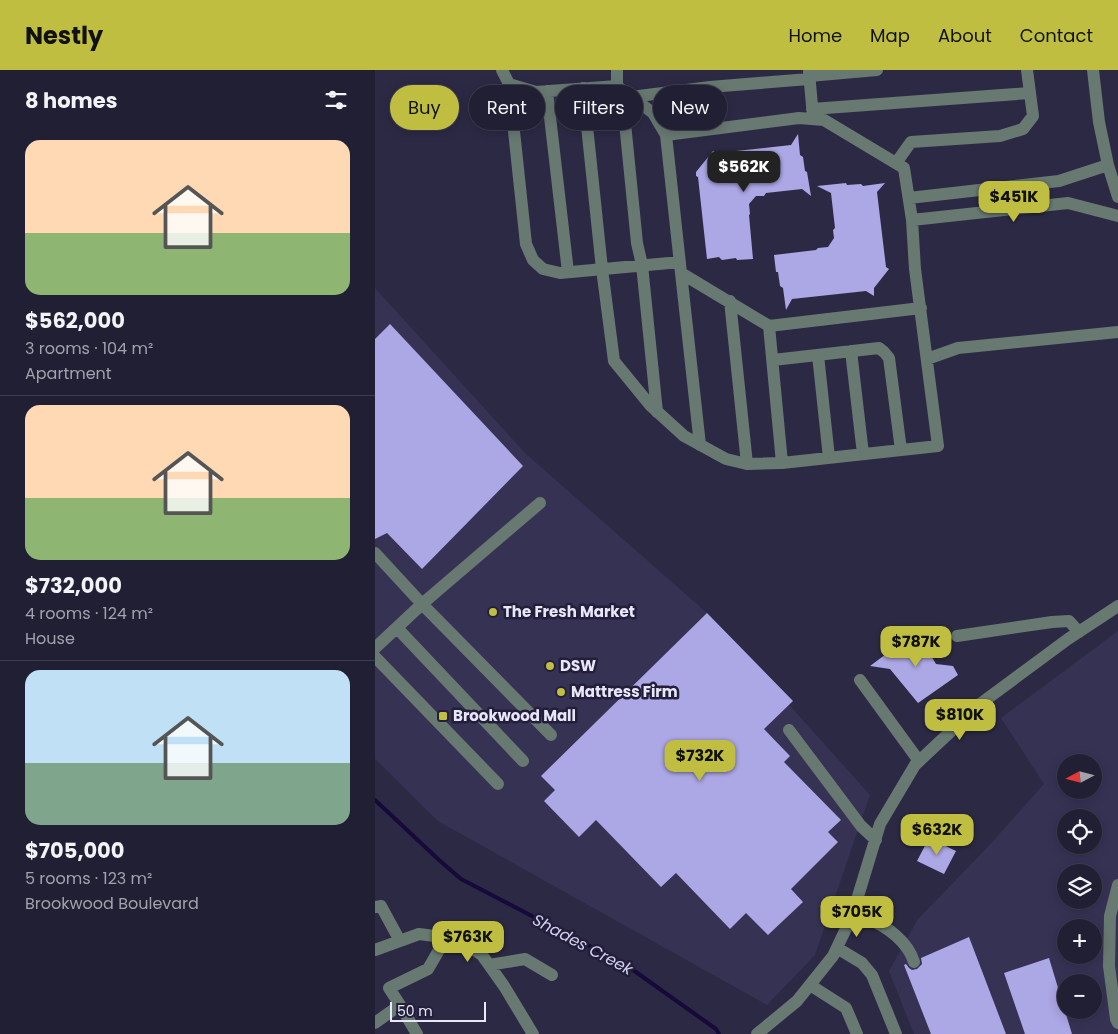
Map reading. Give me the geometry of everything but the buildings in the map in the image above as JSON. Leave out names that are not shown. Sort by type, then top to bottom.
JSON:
[{"type":"street","points":[[502,70],[509,84],[525,244],[533,260],[543,268],[560,273],[642,265],[680,268],[769,326],[921,308]]},
{"type":"street","points":[[617,70],[622,85]]},
{"type":"street","points":[[643,91],[710,87],[809,75],[877,70]]},
{"type":"street","points":[[895,163],[911,142],[1000,136],[1023,129],[1033,116],[1027,70]]},
{"type":"street","points":[[1093,70],[1099,122],[1111,159],[1118,197]]},
{"type":"street","points":[[809,75],[813,114]]},
{"type":"street","points":[[509,84],[536,92],[555,90]]},
{"type":"street","points":[[547,91],[568,272]]},
{"type":"street","points":[[666,135],[799,118],[813,114],[1030,93]]},
{"type":"street","points":[[643,106],[653,113],[666,135],[700,445]]},
{"type":"street","points":[[587,130],[614,361],[657,412],[684,436],[726,459],[747,464],[782,463],[938,446],[915,269],[912,220],[904,168],[813,114]]},
{"type":"street","points":[[626,130],[657,412]]},
{"type":"street","points":[[909,198],[1059,181],[1111,159]]},
{"type":"street","points":[[912,220],[1068,203],[1118,216]]},
{"type":"street","points":[[730,301],[747,464]]},
{"type":"street","points":[[769,326],[782,463]]},
{"type":"street","points":[[927,359],[958,348],[1118,332]]},
{"type":"street","points":[[773,360],[879,348],[889,358],[901,450]]},
{"type":"street","points":[[851,351],[863,454]]},
{"type":"street","points":[[818,355],[829,458]]},
{"type":"street","points":[[375,648],[422,604],[540,503]]},
{"type":"street","points":[[375,553],[422,604],[551,735]]},
{"type":"street","points":[[762,1030],[797,1001],[833,956],[852,916],[881,824],[915,765],[980,704],[1118,606]]},
{"type":"street","points":[[957,636],[1061,622],[1069,622],[1079,632]]},
{"type":"street","points":[[397,628],[523,761]]},
{"type":"street","points":[[375,657],[498,784]]},
{"type":"street","points":[[860,680],[919,761]]},
{"type":"street","points":[[789,730],[861,826],[876,840]]},
{"type":"street","points":[[1118,884],[1110,916],[1114,949],[1109,966],[1118,1023]]},
{"type":"street","points":[[375,907],[381,906],[400,941]]},
{"type":"street","points":[[852,916],[868,919],[885,928],[900,940],[912,955],[914,962]]},
{"type":"street","points":[[375,950],[419,934],[458,939],[482,955],[504,986],[533,1034]]},
{"type":"street","points":[[417,1034],[389,988],[428,969],[446,938]]},
{"type":"street","points":[[837,948],[862,963],[872,975],[897,1034]]},
{"type":"street","points":[[489,965],[525,960],[552,975]]},
{"type":"street","points":[[810,985],[846,1008],[857,1034]]},
{"type":"street","points":[[375,1023],[400,1005]]},
{"type":"shaded area","points":[[375,288],[526,454],[707,613],[870,795],[815,955],[767,1005],[438,821],[375,759]]},
{"type":"shaded area","points":[[1118,631],[1118,1034],[914,1034],[889,971],[918,919],[984,851],[1044,784],[1001,718]]},
{"type":"waterway","name":"Shades Creek","points":[[375,800],[461,879],[626,965],[716,1029],[719,1034]]},
{"type":"place","name":"The Fresh Market","points":[[493,612]]},
{"type":"place","name":"DSW","points":[[550,666]]},
{"type":"place","name":"Mattress Firm","points":[[561,692]]},
{"type":"place","name":"Brookwood Mall","points":[[443,716]]}]
